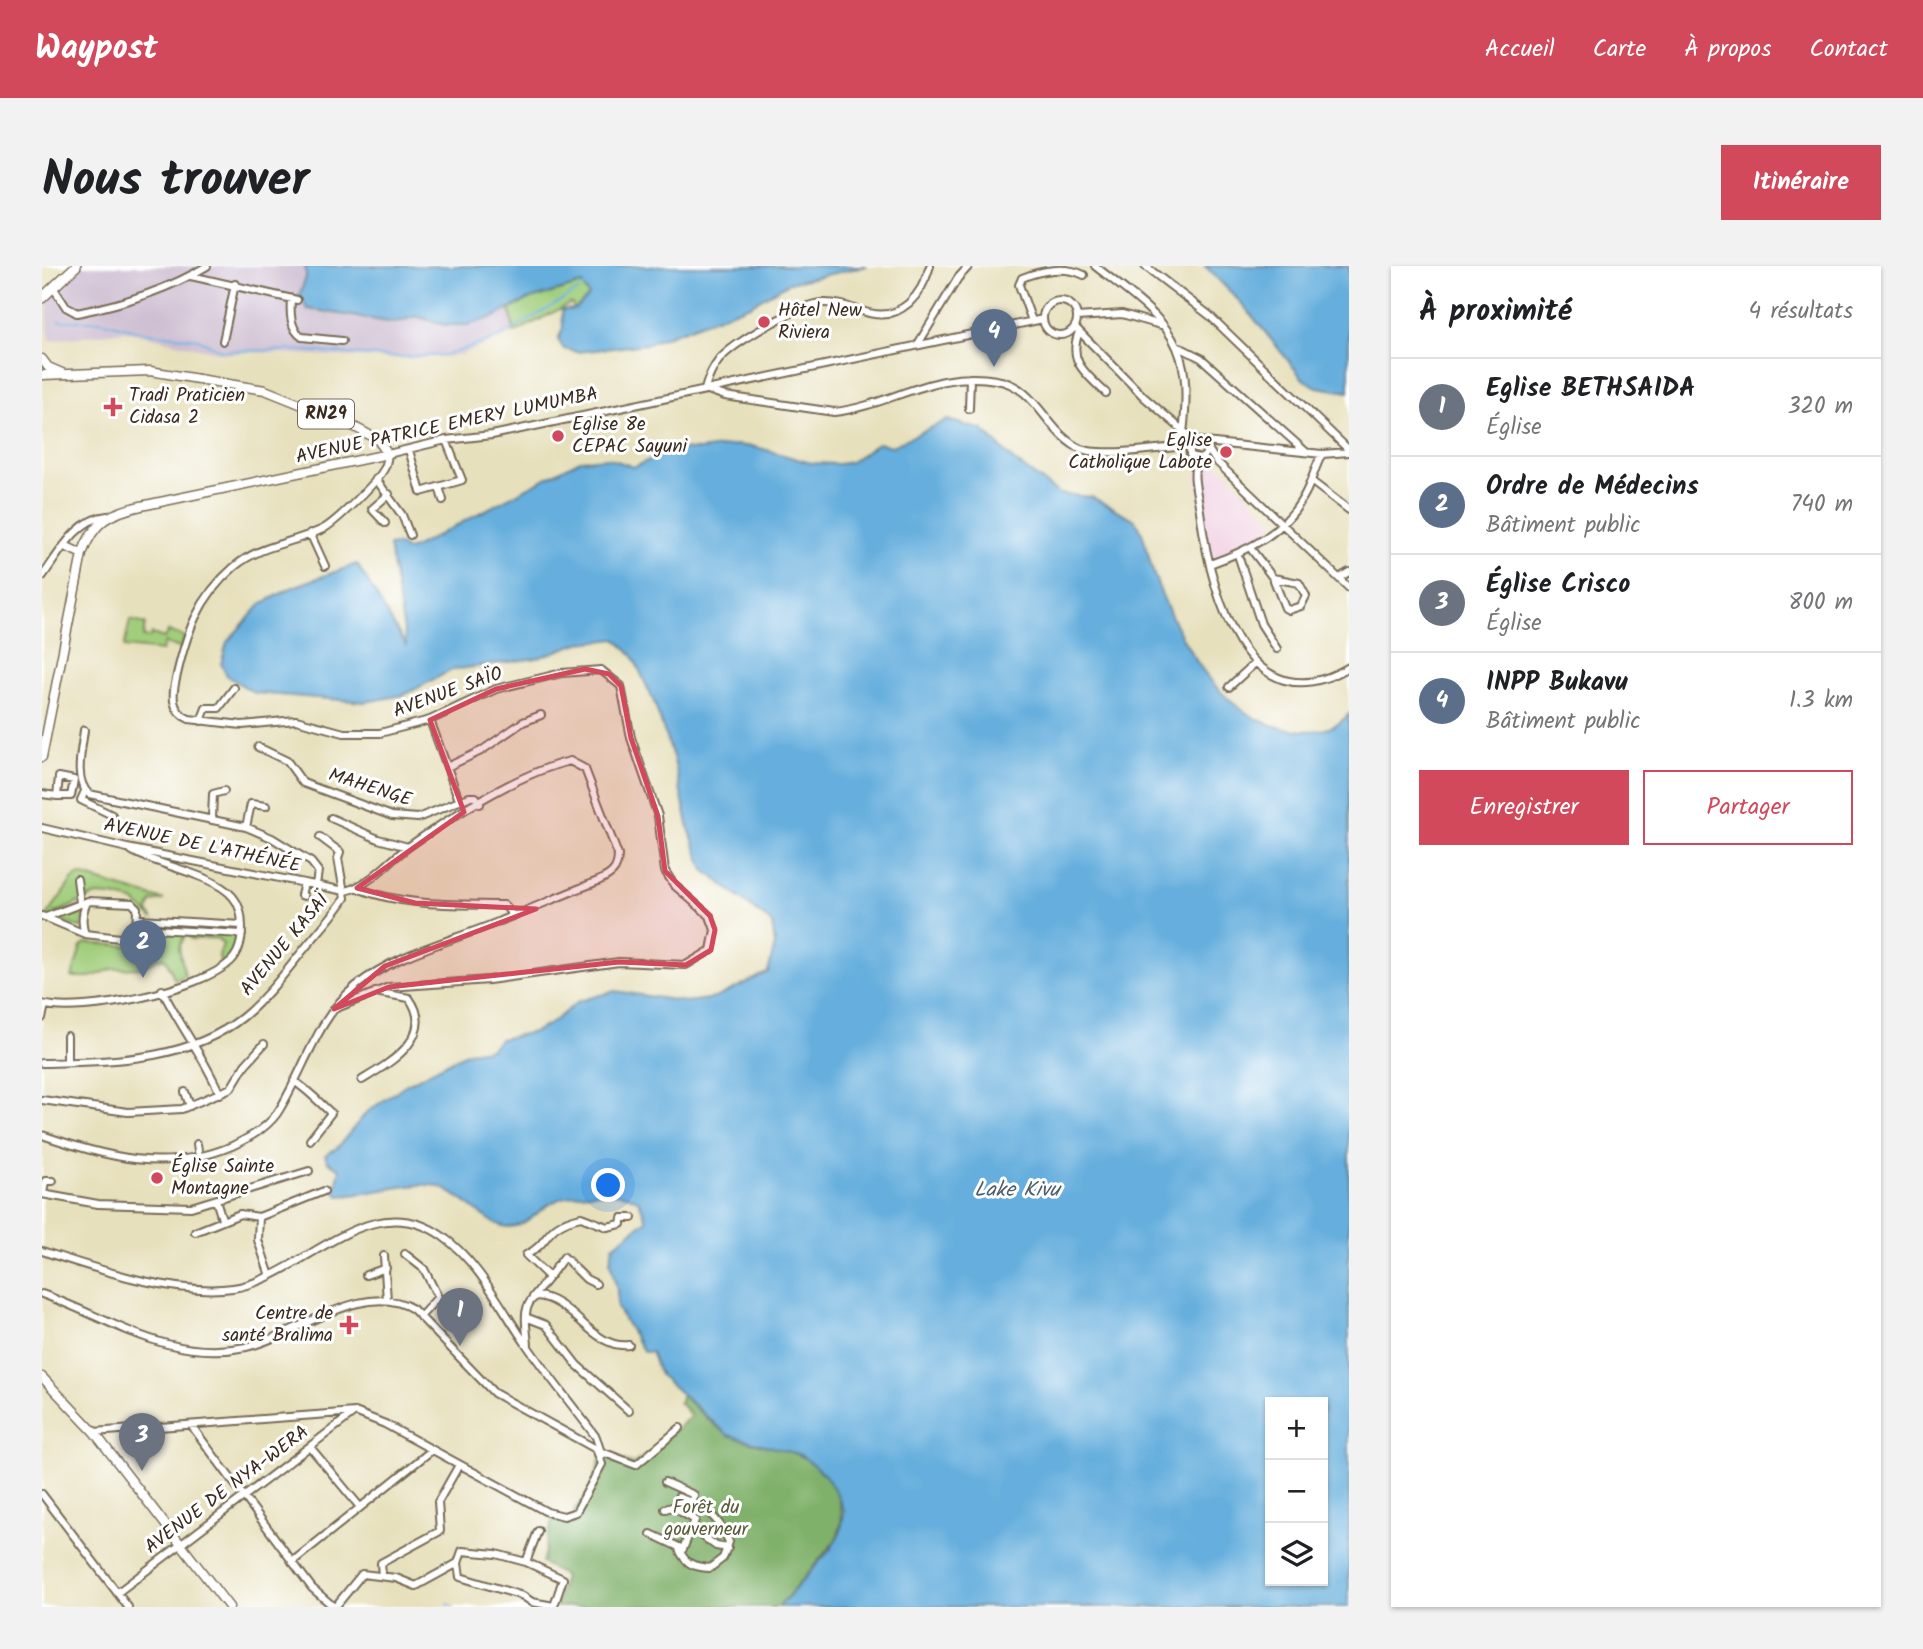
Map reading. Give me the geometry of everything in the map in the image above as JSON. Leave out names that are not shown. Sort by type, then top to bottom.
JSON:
[{"type":"highway","points":[[42,299],[76,266]]},
{"type":"main road","points":[[42,359],[48,367],[65,374]]},
{"type":"main road","name":"RN29","points":[[42,375],[150,372],[265,390],[347,423],[377,439],[388,454]]},
{"type":"main road","name":"AVENUE PATRICE EMERY LUMUMBA","points":[[107,516],[133,508],[388,454]]},
{"type":"main road","points":[[42,757],[82,554],[88,539],[107,516]]},
{"type":"main road","points":[[65,546],[82,554]]},
{"type":"main road","points":[[42,1377],[94,1432],[229,1607]]},
{"type":"street","points":[[53,287],[73,313],[105,308],[191,276],[208,266]]},
{"type":"street","points":[[930,266],[913,299],[890,315],[878,315],[824,303],[795,311],[721,358],[710,372],[705,389],[834,412],[861,407],[913,387],[970,378],[995,379],[1016,386],[1031,397],[1057,430],[1084,450],[1191,443],[1322,454],[1349,451]]},
{"type":"street","points":[[918,344],[958,278],[969,266]]},
{"type":"street","points":[[1095,266],[1141,302],[1179,347],[1201,358],[1306,452]]},
{"type":"street","points":[[1145,266],[1209,315],[1349,451]]},
{"type":"street","points":[[1032,321],[1019,285],[1022,278],[1042,270],[1076,270],[1084,275]]},
{"type":"street","points":[[191,276],[235,284],[294,300],[291,318],[297,334],[302,337],[342,341]]},
{"type":"street","points":[[223,341],[235,284]]},
{"type":"street","points":[[1077,330],[1056,334],[1045,326],[1043,319],[1046,307],[1062,300],[1073,306],[1077,317],[1077,330],[1074,348],[1077,364],[1106,393]]},
{"type":"street","points":[[1077,317],[1135,316],[1163,326]]},
{"type":"street","name":"AVENUE PATRICE EMERY LUMUMBA","points":[[388,454],[446,440],[492,435],[1043,319]]},
{"type":"street","points":[[1077,330],[1184,434],[1191,443],[1190,455],[1216,461]]},
{"type":"street","points":[[1179,347],[1186,388],[1184,434]]},
{"type":"street","points":[[969,409],[970,378]]},
{"type":"street","points":[[736,383],[738,397]]},
{"type":"street","points":[[409,450],[421,492],[462,480],[446,440]]},
{"type":"street","points":[[1207,446],[1195,477],[1202,529],[1210,564],[1230,624],[1243,651],[1273,676],[1298,684],[1338,674],[1349,667]]},
{"type":"street","points":[[1207,446],[1216,461],[1349,588]]},
{"type":"street","name":"AVENUE SAÏO","points":[[334,1009],[389,987],[489,980],[634,962],[686,965],[711,950],[715,930],[705,909],[674,885],[665,872],[658,816],[631,738],[621,686],[617,680],[594,669],[562,673],[486,692],[430,720],[395,730],[355,735],[296,720],[242,725],[181,716],[173,702],[180,657],[199,606],[220,580],[251,554],[310,533],[334,521],[384,471],[388,454]]},
{"type":"street","points":[[1210,564],[1251,549],[1281,525],[1303,498],[1322,454]]},
{"type":"street","points":[[376,479],[406,521],[410,535]]},
{"type":"street","points":[[1311,481],[1349,510]]},
{"type":"street","points":[[439,487],[443,500]]},
{"type":"street","points":[[385,523],[372,509],[389,494]]},
{"type":"street","points":[[42,577],[65,546],[89,521],[107,516]]},
{"type":"street","points":[[310,533],[325,566]]},
{"type":"street","points":[[1251,549],[1273,578],[1284,608],[1294,609],[1301,606],[1306,596],[1299,583],[1273,578]]},
{"type":"street","points":[[1238,555],[1261,624],[1277,649]]},
{"type":"street","points":[[1339,578],[1349,572]]},
{"type":"street","points":[[1229,687],[1255,663]]},
{"type":"street","points":[[201,721],[206,708],[219,708],[234,688]]},
{"type":"street","points":[[447,766],[489,746],[523,722],[541,716]]},
{"type":"street","points":[[430,720],[459,800],[473,796],[480,804]]},
{"type":"street","points":[[84,730],[79,776],[85,791],[81,800],[113,815]]},
{"type":"street","name":"MAHENGE","points":[[258,747],[287,761],[303,783],[392,816],[418,818],[459,800]]},
{"type":"street","points":[[42,1135],[120,1159],[172,1162],[199,1157],[231,1146],[259,1131],[276,1115],[342,998],[385,966],[513,915],[607,877],[615,871],[618,855],[585,769],[578,763],[569,761],[534,772],[408,847],[357,888],[379,897],[415,904],[504,905],[513,915]]},
{"type":"street","points":[[85,791],[107,799],[212,818],[246,827],[272,838],[311,862],[318,870],[316,885]]},
{"type":"street","points":[[212,818],[214,794],[225,791]]},
{"type":"street","points":[[42,794],[57,796]]},
{"type":"street","points":[[246,827],[251,804],[266,806]]},
{"type":"street","points":[[331,818],[378,839],[408,847]]},
{"type":"street","points":[[42,820],[50,830]]},
{"type":"street","name":"AVENUE DE L'ATHÉNÉE","points":[[42,828],[127,848],[345,891],[357,888]]},
{"type":"street","points":[[320,838],[340,852],[338,858],[345,891]]},
{"type":"street","points":[[42,1018],[44,1005],[114,1005],[221,969],[235,956],[242,925],[239,908],[225,889],[127,848]]},
{"type":"street","points":[[77,878],[80,903]]},
{"type":"street","points":[[304,883],[301,895],[304,896]]},
{"type":"street","name":"AVENUE KASAÏ","points":[[42,1063],[132,1059],[195,1043],[232,1025],[266,995],[342,904],[345,891]]},
{"type":"street","points":[[85,934],[83,917],[88,901]]},
{"type":"street","points":[[88,901],[132,903],[137,908],[139,919],[136,936],[129,939],[85,934],[44,917],[88,901]]},
{"type":"street","points":[[139,919],[185,927]]},
{"type":"street","points":[[216,929],[242,925]]},
{"type":"street","points":[[138,928],[185,927],[242,934]]},
{"type":"street","points":[[162,990],[177,1022],[195,1043],[220,1094]]},
{"type":"street","points":[[362,1080],[405,1050],[412,1042],[418,1026],[418,1014],[409,999],[373,992]]},
{"type":"street","points":[[67,1036],[67,1062]]},
{"type":"street","points":[[42,1100],[128,1112],[168,1111],[190,1106],[220,1094],[235,1084],[245,1065],[264,1044]]},
{"type":"street","points":[[294,1081],[308,1090],[313,1100],[331,1113],[310,1140]]},
{"type":"street","points":[[185,1091],[190,1106]]},
{"type":"street","points":[[197,1144],[199,1157]]},
{"type":"street","points":[[53,1181],[45,1181],[43,1194],[125,1206],[191,1207],[309,1171]]},
{"type":"street","points":[[195,1232],[240,1214],[259,1217],[324,1191]]},
{"type":"street","points":[[216,1200],[222,1219]]},
{"type":"street","points":[[259,1217],[258,1240],[270,1276]]},
{"type":"street","points":[[549,1277],[526,1255],[538,1247],[555,1226],[581,1217],[607,1227],[621,1224],[622,1219],[632,1218]]},
{"type":"street","points":[[42,1251],[112,1273],[197,1289],[235,1288],[270,1276],[357,1228],[387,1221],[415,1223],[454,1245],[596,1437],[602,1464],[576,1512],[564,1517],[547,1512],[385,1424],[355,1412],[94,1432]]},
{"type":"street","points":[[405,1254],[424,1269],[438,1297],[420,1317]]},
{"type":"street","points":[[384,1256],[387,1300]]},
{"type":"street","points":[[528,1348],[528,1318],[525,1312],[533,1297],[564,1257],[586,1279],[596,1284]]},
{"type":"street","points":[[366,1275],[386,1268]]},
{"type":"street","points":[[42,1294],[132,1335],[169,1346],[203,1350],[248,1347],[336,1310],[387,1300],[404,1304],[420,1317],[494,1393],[596,1449],[602,1455],[636,1465],[680,1428]]},
{"type":"street","points":[[533,1297],[542,1297],[558,1304],[615,1346],[629,1345]]},
{"type":"street","points":[[528,1318],[546,1325],[577,1365],[629,1410]]},
{"type":"street","name":"AVENUE DE NYA-WERA","points":[[117,1593],[355,1412]]},
{"type":"street","points":[[191,1425],[312,1588],[334,1607],[362,1574],[401,1579],[416,1586],[458,1563]]},
{"type":"street","points":[[310,1447],[360,1507]]},
{"type":"street","points":[[292,1562],[432,1450]]},
{"type":"street","points":[[382,1576],[381,1563],[440,1531],[439,1502],[459,1465]]},
{"type":"street","points":[[665,1482],[694,1495],[693,1502]]},
{"type":"street","points":[[42,1494],[128,1607]]},
{"type":"street","points":[[651,1534],[680,1549],[683,1560],[691,1565],[710,1568],[723,1558],[729,1542],[719,1520],[693,1502],[678,1497],[676,1509]]},
{"type":"street","points":[[665,1508],[676,1509],[695,1523],[683,1549],[680,1549]]},
{"type":"street","points":[[526,1562],[538,1531]]},
{"type":"street","points":[[701,1535],[727,1549]]},
{"type":"street","points":[[462,1551],[496,1554],[526,1562],[563,1579],[554,1606],[532,1602],[523,1595],[460,1577],[458,1563],[462,1551]]},
{"type":"highlighted area","points":[[585,669],[609,674],[621,686],[631,738],[658,816],[665,871],[710,916],[715,930],[711,950],[686,965],[619,962],[389,987],[334,1009],[385,966],[536,909],[415,903],[357,888],[464,812],[430,720],[496,689]]},
{"type":"shaded area","points":[[72,266],[305,266],[307,273],[300,301],[308,309],[319,313],[395,323],[416,316],[445,325],[467,325],[510,310],[514,333],[458,356],[394,359],[246,352],[225,354],[124,331],[49,341],[47,303],[42,298]]},
{"type":"shaded area","points":[[1208,461],[1222,468],[1274,523],[1260,539],[1246,549],[1220,557],[1211,557],[1196,478],[1201,463]]},
{"type":"green space","points":[[582,284],[589,296],[575,309],[571,303],[514,333],[510,310],[527,300]]},
{"type":"green space","points":[[130,620],[145,624],[143,637],[149,638],[152,634],[164,638],[168,631],[185,637],[180,648],[164,643],[162,651],[124,647]]},
{"type":"green space","points":[[79,875],[164,900],[152,902],[148,911],[153,919],[135,902],[96,895],[53,914],[84,907],[82,928],[46,917],[72,880]]},
{"type":"green space","points":[[234,930],[233,950],[221,967],[219,955],[223,944],[217,938],[191,939],[185,935],[179,948],[185,976],[175,980],[166,959],[159,958],[141,968],[112,969],[91,977],[72,977],[81,947],[86,943],[129,946],[150,941],[160,933]]},
{"type":"green space","name":"Forêt du gouverneur","points":[[682,1395],[732,1436],[791,1452],[822,1471],[836,1492],[840,1504],[840,1529],[835,1541],[779,1607],[556,1607],[564,1576],[542,1563],[552,1521],[555,1518],[575,1524],[574,1510],[589,1491],[602,1452],[632,1464],[652,1452],[691,1416],[679,1402]]},
{"type":"water","points":[[305,266],[867,266],[789,283],[750,305],[647,344],[578,352],[564,349],[558,340],[563,328],[562,310],[575,309],[589,296],[582,284],[527,300],[494,317],[467,325],[445,325],[416,316],[395,323],[308,309],[299,296],[306,277]]},
{"type":"water","points":[[1205,266],[1349,266],[1349,392],[1317,387],[1303,379],[1244,306]]},
{"type":"water","name":"Lake Kivu","points":[[947,420],[983,430],[1013,460],[1060,494],[1092,497],[1134,519],[1144,538],[1164,599],[1189,650],[1205,674],[1245,712],[1268,724],[1303,731],[1331,727],[1349,714],[1349,1607],[779,1607],[830,1550],[841,1531],[844,1511],[824,1474],[801,1455],[728,1435],[660,1375],[651,1352],[644,1352],[617,1308],[617,1290],[610,1262],[613,1246],[647,1220],[639,1201],[608,1193],[571,1196],[551,1203],[521,1224],[509,1227],[493,1222],[440,1187],[405,1186],[339,1196],[335,1192],[340,1169],[328,1162],[325,1155],[337,1148],[366,1113],[405,1085],[468,1052],[490,1049],[500,1039],[534,1032],[550,1024],[579,1001],[615,991],[686,1002],[715,998],[768,972],[775,945],[772,923],[704,870],[689,829],[674,760],[654,702],[633,656],[616,639],[579,643],[537,658],[452,670],[404,695],[365,702],[255,693],[227,676],[221,664],[227,642],[261,604],[293,587],[357,564],[407,647],[389,546],[399,545],[405,550],[412,549],[580,460],[608,458],[634,467],[674,449],[699,450],[736,445],[756,447],[811,463],[839,464],[851,462],[878,443],[892,446]]},
{"type":"waterway","points":[[59,321],[100,321],[143,332],[198,339],[222,351],[292,350],[393,357],[447,355],[498,338],[584,287]]},
{"type":"waterway","points":[[448,1604],[453,1607]]},
{"type":"place","name":"Hôtel New Riviera","points":[[764,322]]},
{"type":"place","name":"INPP Bukavu","points":[[994,367]]},
{"type":"place","name":"Tradi Praticien Cidasa 2","points":[[113,407]]},
{"type":"place","name":"Eglise 8e CEPAC Sayuni","points":[[558,436]]},
{"type":"place","name":"Eglise Catholique Labote","points":[[1226,452]]},
{"type":"place","name":"Ordre de Médecins","points":[[143,978]]},
{"type":"place","name":"Église Sainte Montagne","points":[[157,1178]]},
{"type":"place","name":"Centre de santé Bralima","points":[[349,1325]]},
{"type":"place","name":"Eglise BETHSAIDA","points":[[460,1346]]},
{"type":"place","name":"Église Crisco","points":[[142,1471]]}]
